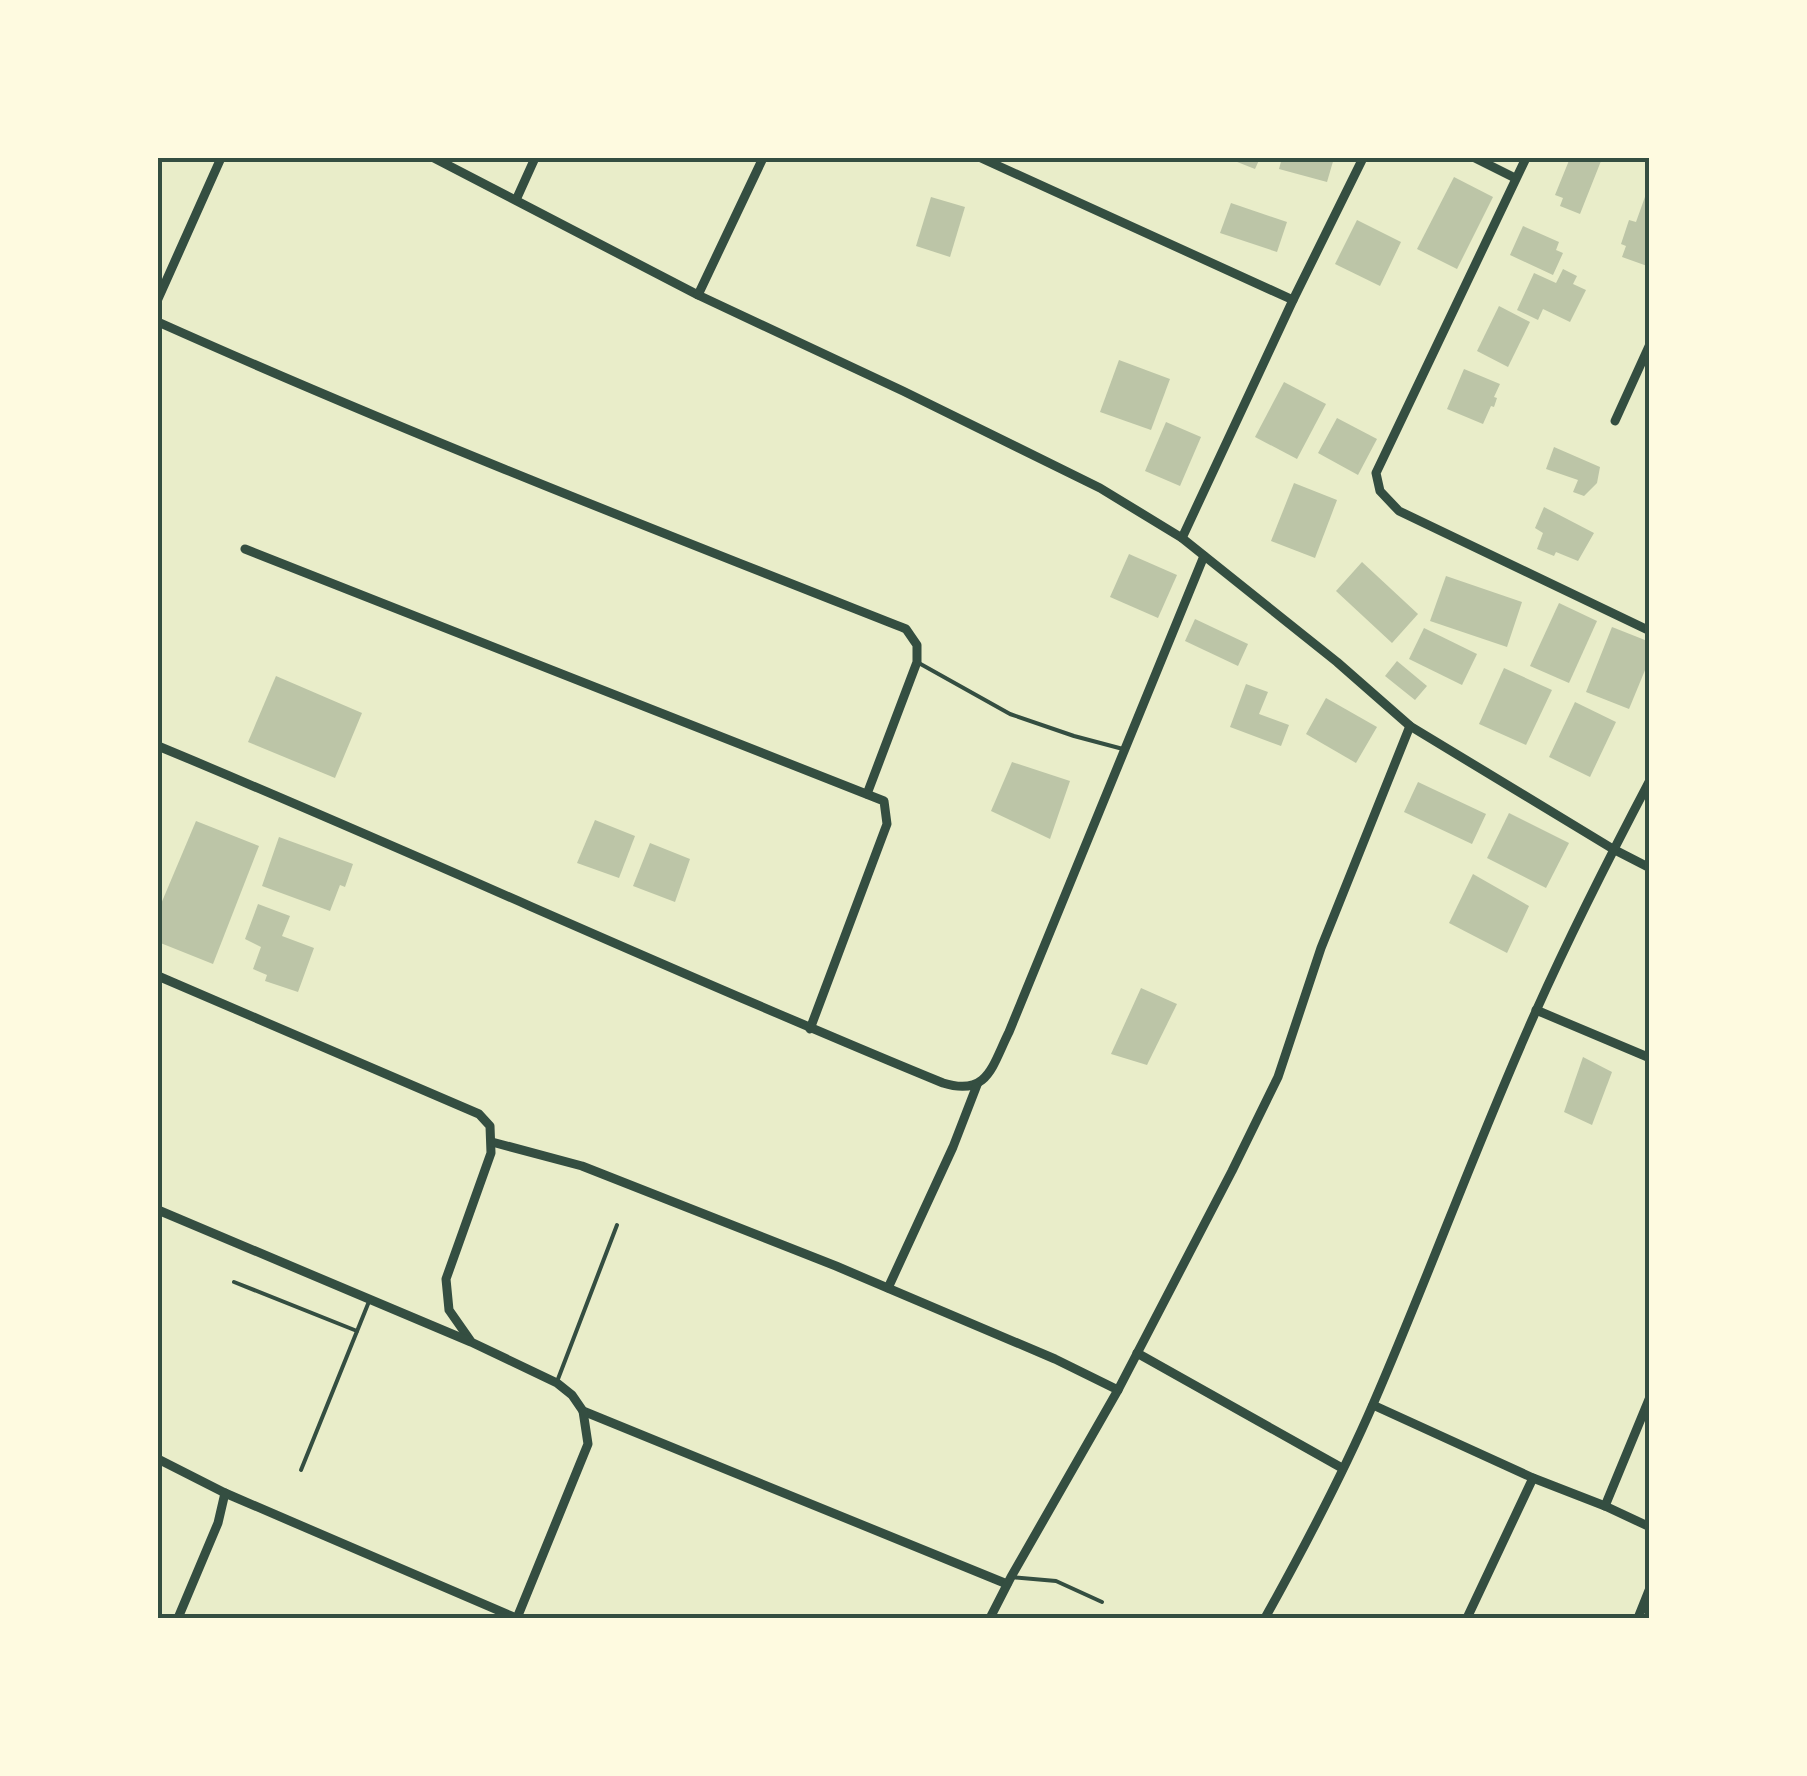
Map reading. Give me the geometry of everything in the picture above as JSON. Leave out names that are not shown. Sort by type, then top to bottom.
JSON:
[{"type":"street","points":[[158,299],[221,158]]},
{"type":"street","points":[[434,158],[698,295],[1100,488],[1182,538],[1410,726],[1613,850],[1650,868]]},
{"type":"street","points":[[516,200],[535,158]]},
{"type":"street","points":[[698,295],[762,158]]},
{"type":"street","points":[[981,158],[1292,300]]},
{"type":"street","points":[[1182,538],[1292,300],[1363,158]]},
{"type":"street","points":[[1474,158],[1514,178]]},
{"type":"street","points":[[1526,158],[1376,472],[1380,491],[1399,511],[1650,631]]},
{"type":"street","points":[[158,322],[344,404],[906,629],[917,645],[917,662],[867,794]]},
{"type":"street","points":[[1615,421],[1650,344]]},
{"type":"street","points":[[245,548],[884,801],[888,824],[810,1030]]},
{"type":"street","points":[[888,1288],[977,1085],[988,1075],[1008,1032],[1204,556]]},
{"type":"street","points":[[990,1618],[1118,1390],[1278,1077],[1321,948],[1410,726]]},
{"type":"street","points":[[158,746],[810,1030],[958,1088],[977,1085]]},
{"type":"street","points":[[1265,1618],[1373,1405],[1536,1010],[1650,780]]},
{"type":"street","points":[[158,976],[479,1114],[490,1126],[492,1153],[446,1279],[450,1310],[472,1342]]},
{"type":"street","points":[[1536,1010],[1650,1058]]},
{"type":"street","points":[[492,1142],[582,1166],[888,1288],[1118,1390]]},
{"type":"street","points":[[158,1210],[472,1342],[556,1383],[572,1395],[583,1412],[588,1444],[516,1618],[225,1493],[158,1459]]},
{"type":"street","points":[[1137,1353],[1342,1468]]},
{"type":"street","points":[[1605,1506],[1650,1397]]},
{"type":"street","points":[[1373,1405],[1650,1527]]},
{"type":"street","points":[[583,1412],[1009,1580]]},
{"type":"street","points":[[1467,1618],[1533,1478]]},
{"type":"street","points":[[178,1618],[218,1523],[225,1493]]},
{"type":"street","points":[[1638,1618],[1650,1588]]},
{"type":"lane","points":[[917,662],[1010,714],[1124,750]]},
{"type":"lane","points":[[556,1383],[617,1225]]},
{"type":"lane","points":[[234,1282],[357,1331]]},
{"type":"lane","points":[[301,1470],[370,1299]]},
{"type":"lane","points":[[1009,1580],[1056,1582],[1102,1602]]},
{"type":"building","points":[[1227,158],[1260,158],[1255,169]]},
{"type":"building","points":[[1282,158],[1334,158],[1327,182],[1279,169]]},
{"type":"building","points":[[1570,158],[1601,161],[1580,214],[1560,206],[1563,198],[1555,195]]},
{"type":"building","points":[[1454,177],[1493,197],[1457,269],[1417,249]]},
{"type":"building","points":[[1646,194],[1650,195],[1650,267],[1622,257],[1626,246],[1621,244],[1629,220],[1636,222]]},
{"type":"building","points":[[931,197],[965,207],[950,257],[916,246]]},
{"type":"building","points":[[1231,203],[1287,222],[1277,252],[1220,233]]},
{"type":"building","points":[[1357,220],[1401,242],[1380,286],[1335,264]]},
{"type":"building","points":[[1523,226],[1559,242],[1556,250],[1563,253],[1553,275],[1510,255]]},
{"type":"building","points":[[1563,269],[1577,276],[1573,284],[1586,290],[1570,322],[1543,309],[1538,320],[1517,310],[1534,273],[1556,283]]},
{"type":"building","points":[[1499,306],[1530,322],[1508,367],[1477,351]]},
{"type":"building","points":[[1119,360],[1170,379],[1151,430],[1100,412]]},
{"type":"building","points":[[1464,369],[1500,384],[1494,407],[1491,406],[1483,424],[1447,409]]},
{"type":"building","points":[[1284,382],[1326,404],[1297,459],[1255,437]]},
{"type":"building","points":[[1337,418],[1377,439],[1358,475],[1318,453]]},
{"type":"building","points":[[1166,422],[1201,437],[1180,486],[1145,471]]},
{"type":"building","points":[[1554,447],[1600,467],[1597,483],[1584,496],[1573,492],[1578,480],[1546,469]]},
{"type":"building","points":[[1294,483],[1337,500],[1315,558],[1271,541]]},
{"type":"building","points":[[1544,507],[1594,533],[1578,561],[1537,549],[1543,533],[1535,528]]},
{"type":"building","points":[[1129,554],[1177,575],[1158,618],[1110,597]]},
{"type":"building","points":[[1362,562],[1418,614],[1392,643],[1336,591]]},
{"type":"building","points":[[1446,576],[1522,602],[1507,647],[1430,621]]},
{"type":"building","points":[[1559,603],[1597,621],[1569,683],[1530,666]]},
{"type":"building","points":[[1195,619],[1248,644],[1238,666],[1185,641]]},
{"type":"building","points":[[1612,627],[1650,642],[1650,658],[1629,709],[1586,692]]},
{"type":"building","points":[[1424,628],[1477,654],[1462,685],[1409,659]]},
{"type":"building","points":[[1397,661],[1427,686],[1415,700],[1385,676]]},
{"type":"building","points":[[1504,668],[1552,690],[1526,745],[1479,724]]},
{"type":"building","points":[[276,676],[362,713],[335,778],[248,742]]},
{"type":"building","points":[[1246,684],[1268,692],[1259,714],[1289,725],[1281,746],[1230,727]]},
{"type":"building","points":[[1326,698],[1377,727],[1356,763],[1306,734]]},
{"type":"building","points":[[1575,702],[1616,722],[1590,777],[1549,757]]},
{"type":"building","points":[[1012,762],[1070,781],[1050,839],[991,811]]},
{"type":"building","points":[[1418,782],[1486,814],[1472,844],[1404,812]]},
{"type":"building","points":[[1509,813],[1569,843],[1546,888],[1487,858]]},
{"type":"building","points":[[595,820],[635,836],[619,878],[577,863]]},
{"type":"building","points":[[196,821],[259,846],[213,964],[158,942],[158,911]]},
{"type":"building","points":[[279,837],[353,864],[330,911],[262,886]]},
{"type":"building","points":[[650,843],[690,859],[675,902],[633,886]]},
{"type":"building","points":[[1473,874],[1529,906],[1507,953],[1449,923]]},
{"type":"building","points":[[258,904],[290,916],[282,936],[314,948],[298,992],[265,981],[267,975],[253,969],[261,947],[245,939]]},
{"type":"building","points":[[1141,988],[1177,1004],[1147,1065],[1111,1054]]},
{"type":"building","points":[[1583,1057],[1612,1072],[1592,1125],[1564,1112]]}]
